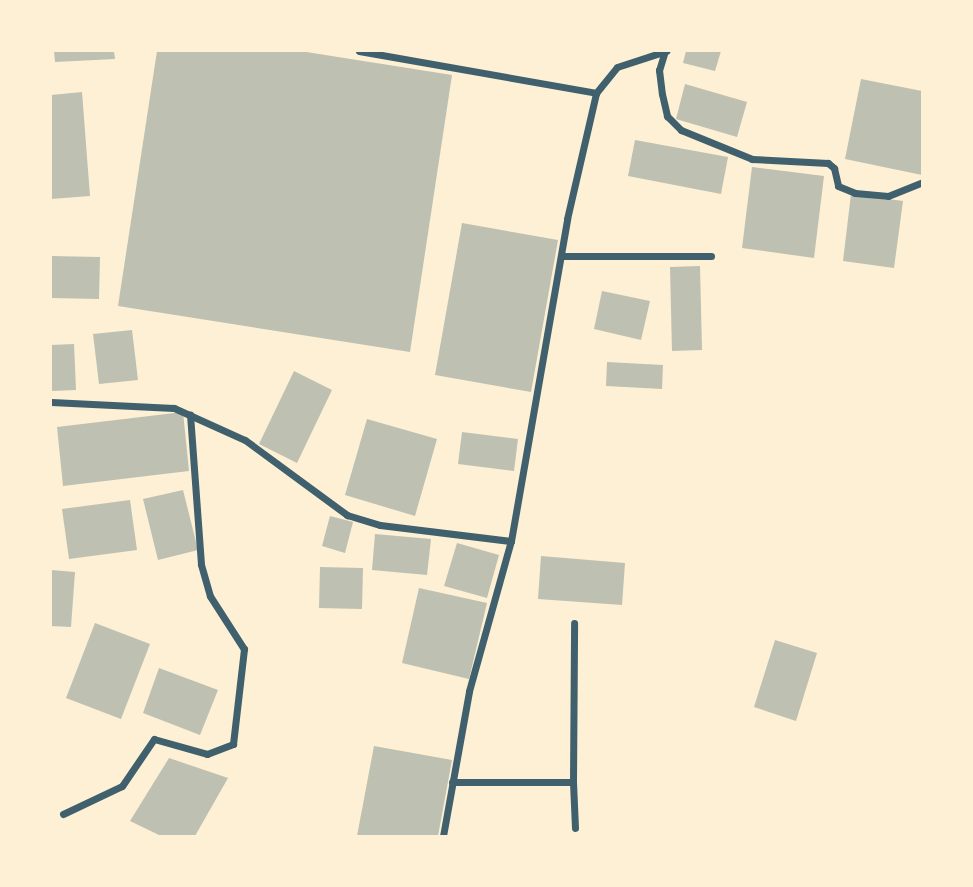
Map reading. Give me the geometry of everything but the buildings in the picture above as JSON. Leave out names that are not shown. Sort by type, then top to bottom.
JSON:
[{"type":"street","points":[[359,51],[596,93]]},
{"type":"street","points":[[443,836],[469,691],[512,541],[562,256],[596,93],[617,67],[665,52]]},
{"type":"street","points":[[665,52],[659,70],[663,102],[667,116],[681,130],[752,159],[828,163],[834,168],[838,186],[855,193],[888,196],[922,182]]},
{"type":"street","points":[[562,256],[710,256]]},
{"type":"street","points":[[51,402],[145,405],[190,414],[245,440],[347,515],[380,525],[512,541]]},
{"type":"street","points":[[63,814],[122,786],[154,739],[207,754],[233,744],[244,649],[210,596],[201,564],[190,414]]},
{"type":"street","points":[[574,622],[575,828]]},
{"type":"street","points":[[452,782],[573,782]]}]
